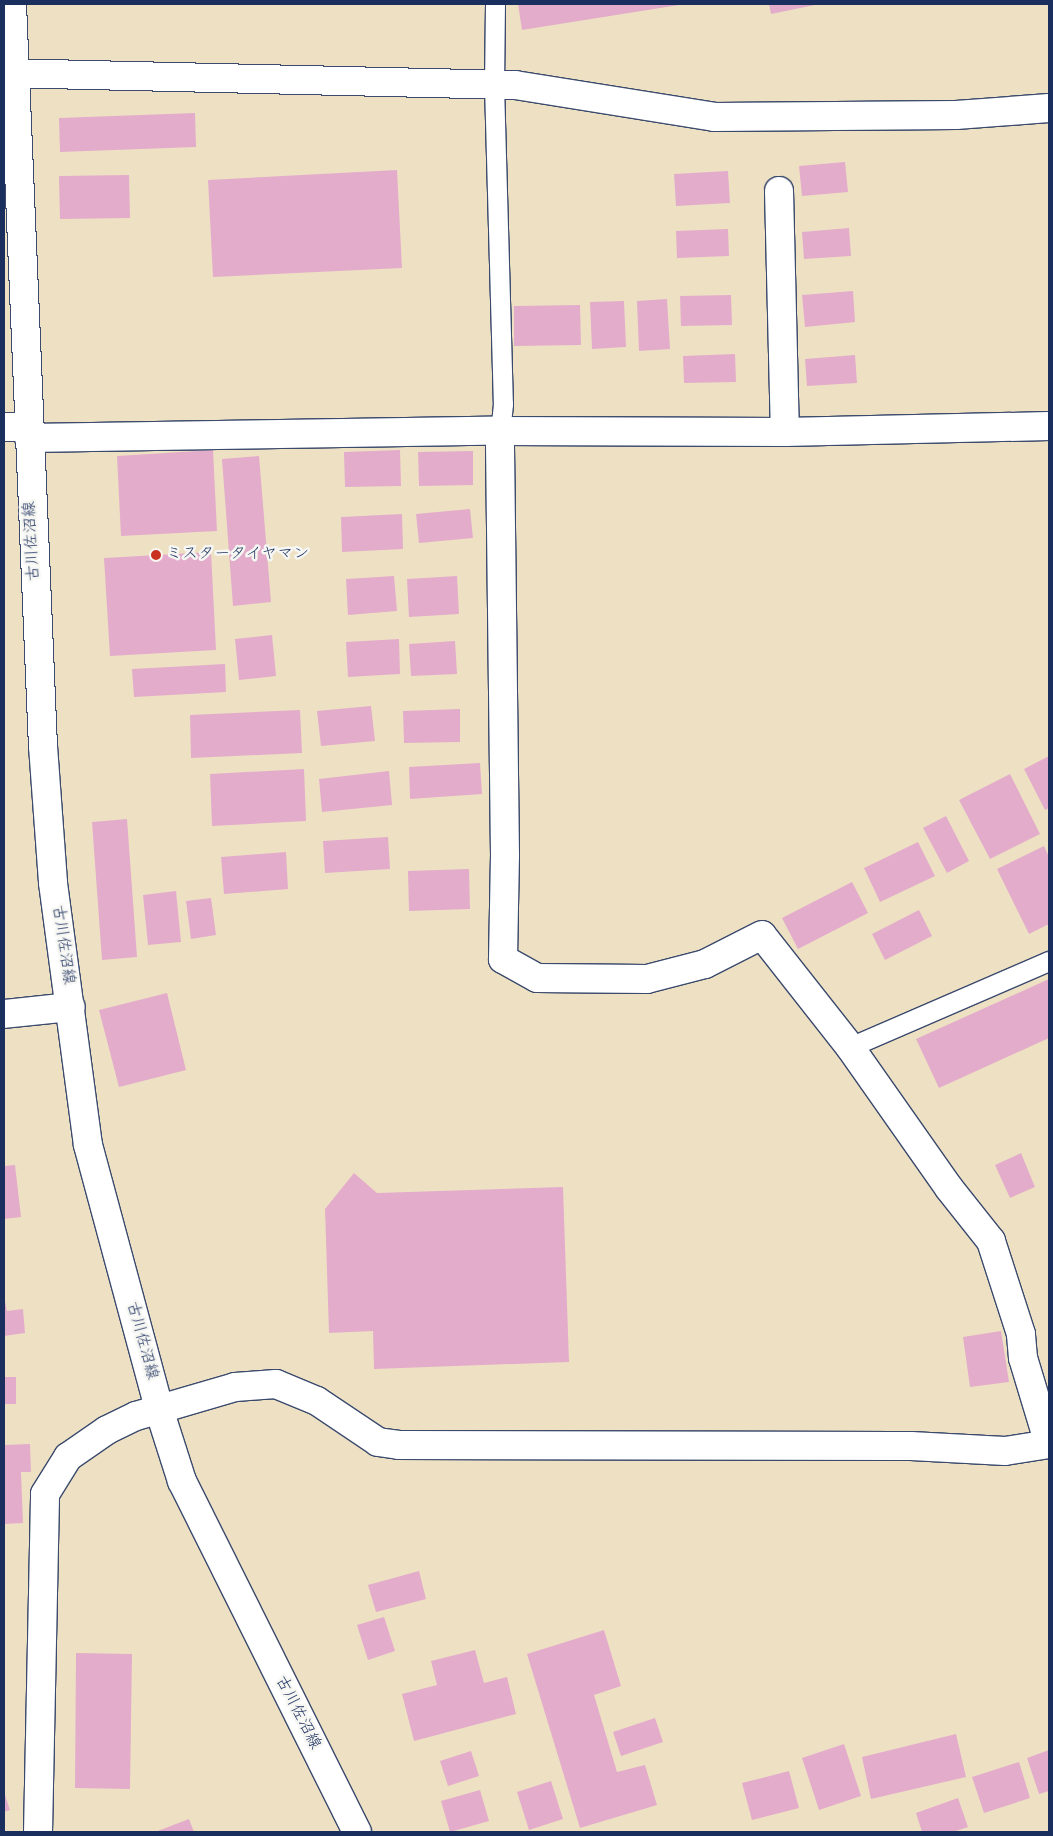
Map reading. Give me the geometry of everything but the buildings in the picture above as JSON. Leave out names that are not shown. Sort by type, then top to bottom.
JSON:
[{"type":"street","name":"古川佐沼線","points":[[12,4],[9,74],[20,431],[53,883],[88,1145],[159,1409],[186,1490],[357,1832]]},
{"type":"street","points":[[9,74],[514,85],[714,117],[956,115],[1049,108]]},
{"type":"street","points":[[779,191],[785,432]]},
{"type":"street","points":[[20,431],[785,432],[1049,426]]},
{"type":"street","points":[[38,1832],[45,1494],[68,1458],[107,1430],[136,1416],[235,1387],[276,1384],[317,1401],[378,1442],[399,1445],[911,1446],[1005,1451],[1049,1444],[1023,1358],[1021,1334],[991,1241],[949,1188],[850,1047],[762,935],[705,964],[647,979],[538,978],[502,959],[505,855],[500,431]]},
{"type":"street","points":[[4,1014],[71,1007]]},
{"type":"lane","points":[[495,4],[494,85],[503,404],[500,431]]},
{"type":"lane","points":[[850,1047],[1049,961]]},
{"type":"place","name":"ミスタータイヤマン","points":[[156,555]]}]
